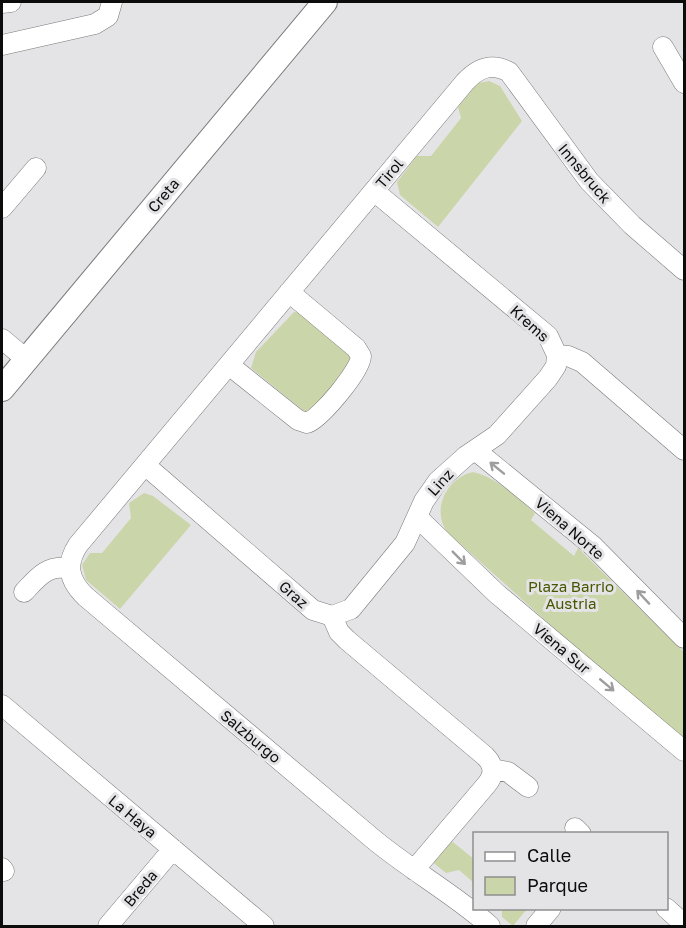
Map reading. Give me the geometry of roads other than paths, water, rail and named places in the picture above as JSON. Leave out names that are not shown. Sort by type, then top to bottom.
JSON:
[{"type":"street","points":[[2,3],[11,2]]},
{"type":"street","points":[[2,45],[95,24],[108,16],[112,2]]},
{"type":"street","name":"Creta","points":[[2,389],[325,2]]},
{"type":"street","points":[[663,47],[684,83]]},
{"type":"street","name":"Tirol","points":[[69,568],[78,545],[471,76],[482,68],[496,67]]},
{"type":"street","name":"Innsbruck","points":[[496,67],[514,78],[565,151],[610,204],[684,270]]},
{"type":"street","points":[[2,208],[36,168]]},
{"type":"street","name":"Krems","points":[[374,191],[548,336],[557,355],[568,356],[582,362],[684,450]]},
{"type":"street","points":[[229,365],[302,423],[313,422],[350,378],[359,366],[359,352],[289,292]]},
{"type":"street","points":[[2,339],[26,359]]},
{"type":"street","name":"Linz","points":[[332,616],[351,609],[405,543],[438,481],[497,435],[548,378],[556,366],[557,355]]},
{"type":"street","name":"Viena Norte","points":[[475,450],[586,540],[684,638]]},
{"type":"street","name":"Graz","points":[[145,465],[313,610],[332,616]]},
{"type":"street","name":"Viena Sur","points":[[417,517],[496,594],[684,751]]},
{"type":"street","points":[[24,592],[46,571],[54,567],[69,568]]},
{"type":"street","name":"Salzburgo","points":[[69,568],[72,579],[86,597],[363,831],[414,870],[441,886],[490,927]]},
{"type":"street","points":[[332,616],[347,640],[485,756],[493,769],[490,780],[482,791],[414,870]]},
{"type":"street","name":"La Haya","points":[[2,705],[264,927]]},
{"type":"street","points":[[493,769],[508,772],[528,787]]},
{"type":"street","name":"Breda","points":[[108,927],[173,849]]},
{"type":"street","points":[[536,927],[550,910]]},
{"type":"street","points":[[667,910],[684,924]]},
{"type":"park label","name":"Plaza Barrio Austria","points":[[571,594]]}]
